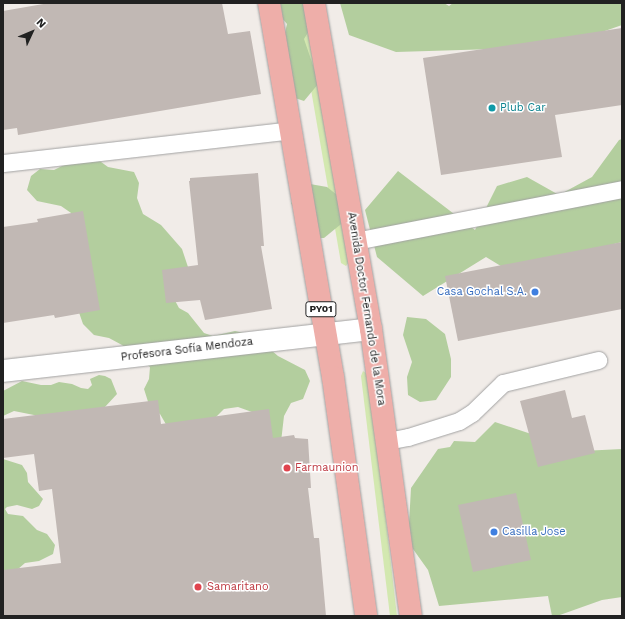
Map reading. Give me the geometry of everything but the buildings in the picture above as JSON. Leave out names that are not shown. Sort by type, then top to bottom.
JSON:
[{"type":"highway","name":"PY01","points":[[269,3],[333,377],[366,616]]},
{"type":"highway","name":"Avenida Doctor Fernando de la Mora","points":[[314,3],[371,330],[411,616]]},
{"type":"street","name":"Profesora Sofía Mendoza","points":[[3,371],[371,330]]},
{"type":"lane","points":[[3,163],[291,130]]},
{"type":"lane","points":[[355,241],[622,189]]},
{"type":"lane","points":[[387,441],[408,437],[459,421],[472,413],[503,383],[598,360]]},
{"type":"green space","points":[[269,3],[315,3],[318,16],[304,39],[319,83],[304,101],[283,94],[269,69],[282,46],[287,24]]},
{"type":"green space","points":[[296,3],[305,3],[349,262],[346,266],[341,263]]},
{"type":"green space","points":[[340,3],[444,3],[449,6],[453,3],[622,3],[622,25],[559,47],[396,52],[349,35]]},
{"type":"green space","points":[[622,139],[622,242],[509,271],[486,257],[423,296],[377,257],[365,210],[398,171],[475,230],[497,186],[527,177],[559,195],[592,177],[619,140]]},
{"type":"green space","points":[[97,159],[108,167],[134,172],[139,183],[137,198],[143,214],[161,225],[182,249],[188,267],[172,295],[179,308],[188,313],[204,333],[213,336],[235,331],[253,335],[278,356],[305,370],[310,381],[303,399],[291,403],[284,416],[281,442],[274,449],[252,412],[238,407],[224,409],[216,417],[171,433],[160,414],[150,408],[144,389],[149,379],[150,367],[122,345],[109,338],[94,335],[83,324],[73,295],[74,215],[61,206],[37,201],[27,190],[31,176],[40,169],[54,170],[70,162]]},
{"type":"green space","points":[[310,184],[327,187],[357,211],[324,238],[311,238],[291,203]]},
{"type":"green space","points":[[407,317],[426,319],[445,334],[451,359],[451,377],[436,400],[420,402],[408,395],[407,377],[412,362],[403,335]]},
{"type":"green space","points":[[363,371],[369,375],[397,616],[390,616],[361,376]]},
{"type":"green space","points":[[99,375],[111,379],[117,394],[104,408],[49,418],[14,411],[3,416],[3,391],[22,381],[41,385],[51,385],[59,382],[88,389],[92,385],[90,379]]},
{"type":"green space","points":[[495,422],[582,451],[622,449],[622,597],[602,600],[557,616],[552,616],[548,596],[439,606],[428,570],[408,542],[411,488],[438,449],[450,447],[454,441],[475,442]]},
{"type":"green space","points":[[3,459],[22,465],[27,473],[28,482],[43,499],[39,506],[32,509],[17,505],[7,507],[5,509],[8,514],[23,516],[37,530],[47,534],[55,545],[53,554],[39,561],[25,563],[3,582]]},
{"type":"place","name":"Plub Car","points":[[492,108]]},
{"type":"place","name":"Casa Gochal S.A.","points":[[535,292]]},
{"type":"place","name":"Farmaunion","points":[[287,468]]},
{"type":"place","name":"Casilla Jose","points":[[494,532]]},
{"type":"place","name":"Samaritano","points":[[198,587]]}]
